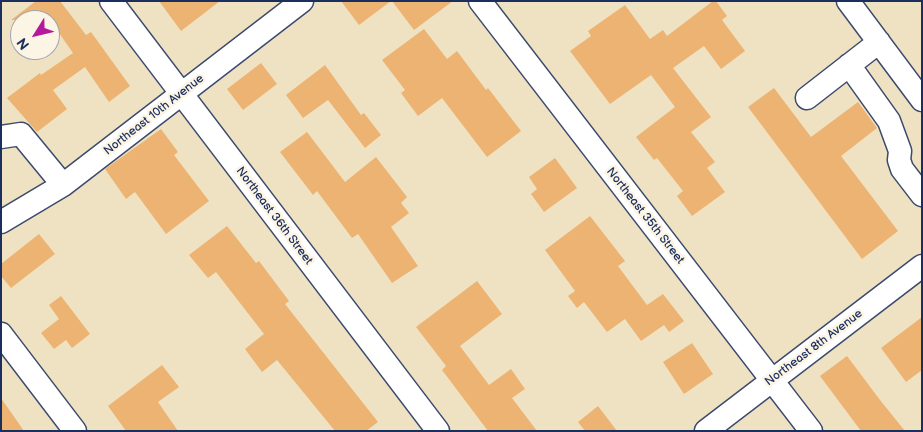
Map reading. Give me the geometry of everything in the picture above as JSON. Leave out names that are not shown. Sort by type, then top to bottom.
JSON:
[{"type":"street","name":"Northeast 36th Street","points":[[111,1],[438,431]]},
{"type":"street","name":"Northeast 10th Avenue","points":[[1,222],[63,185],[302,1]]},
{"type":"street","name":"Northeast 35th Street","points":[[480,1],[811,431]]},
{"type":"street","points":[[848,1],[922,100]]},
{"type":"street","points":[[807,98],[879,42]]},
{"type":"street","points":[[849,65],[889,121],[900,151],[899,160],[902,169],[922,195]]},
{"type":"street","points":[[1,137],[21,134],[63,185]]},
{"type":"street","name":"Northeast 8th Avenue","points":[[706,431],[922,266]]},
{"type":"street","points":[[1,334],[75,431]]},
{"type":"building","points":[[36,1],[60,1],[86,35],[91,32],[130,86],[109,102],[85,67],[53,90],[67,109],[37,132],[7,98],[40,73],[41,75],[73,53],[60,34],[60,10],[24,10]]},
{"type":"building","points":[[159,1],[220,1],[181,31]]},
{"type":"building","points":[[341,1],[391,1],[359,25]]},
{"type":"building","points":[[392,1],[453,1],[414,30]]},
{"type":"building","points":[[713,1],[716,1],[727,16],[722,20],[745,51],[721,69],[704,46],[673,68],[711,117],[691,132],[715,162],[707,168],[725,192],[692,216],[677,196],[683,191],[657,158],[654,160],[636,137],[675,107],[651,75],[610,104],[570,51],[591,36],[588,31],[625,5],[650,39],[663,30],[667,36]]},
{"type":"building","points":[[424,29],[447,59],[457,51],[486,90],[488,88],[521,131],[487,157],[442,98],[418,116],[401,93],[405,90],[382,60]]},
{"type":"building","points":[[261,63],[277,84],[243,110],[227,89]]},
{"type":"building","points":[[325,65],[361,115],[364,113],[381,135],[365,148],[328,100],[303,118],[286,95]]},
{"type":"building","points":[[774,88],[811,137],[858,102],[877,128],[841,156],[898,231],[862,259],[748,107]]},
{"type":"building","points":[[161,129],[178,152],[174,155],[209,201],[166,234],[135,192],[126,199],[105,169]]},
{"type":"building","points":[[307,132],[345,182],[376,157],[407,197],[401,203],[409,213],[391,227],[418,266],[392,283],[358,234],[352,238],[317,191],[313,195],[280,152]]},
{"type":"building","points":[[555,158],[577,188],[544,212],[531,194],[537,189],[529,177]]},
{"type":"building","points":[[590,216],[625,261],[618,266],[647,305],[663,294],[684,321],[669,332],[664,325],[641,341],[625,319],[607,332],[584,302],[577,308],[568,296],[575,291],[545,250]]},
{"type":"building","points":[[227,226],[256,263],[259,261],[289,301],[285,304],[378,422],[366,431],[335,431],[277,360],[262,372],[245,349],[264,334],[216,272],[208,278],[189,255]]},
{"type":"building","points":[[39,234],[55,254],[11,288],[1,276],[1,264]]},
{"type":"building","points":[[477,281],[502,314],[460,346],[489,385],[511,369],[525,389],[512,398],[537,431],[488,431],[442,370],[446,366],[416,327]]},
{"type":"building","points":[[61,296],[90,334],[72,348],[66,340],[54,349],[41,333],[59,319],[49,305]]},
{"type":"building","points":[[922,317],[922,370],[906,382],[881,348]]},
{"type":"building","points":[[692,343],[713,374],[684,394],[663,362]]},
{"type":"building","points":[[847,356],[905,431],[861,431],[820,376]]},
{"type":"building","points":[[162,365],[179,387],[158,402],[178,431],[126,431],[108,406]]},
{"type":"building","points":[[1,398],[24,431],[1,431]]},
{"type":"building","points":[[598,406],[617,431],[585,431],[578,422]]}]
